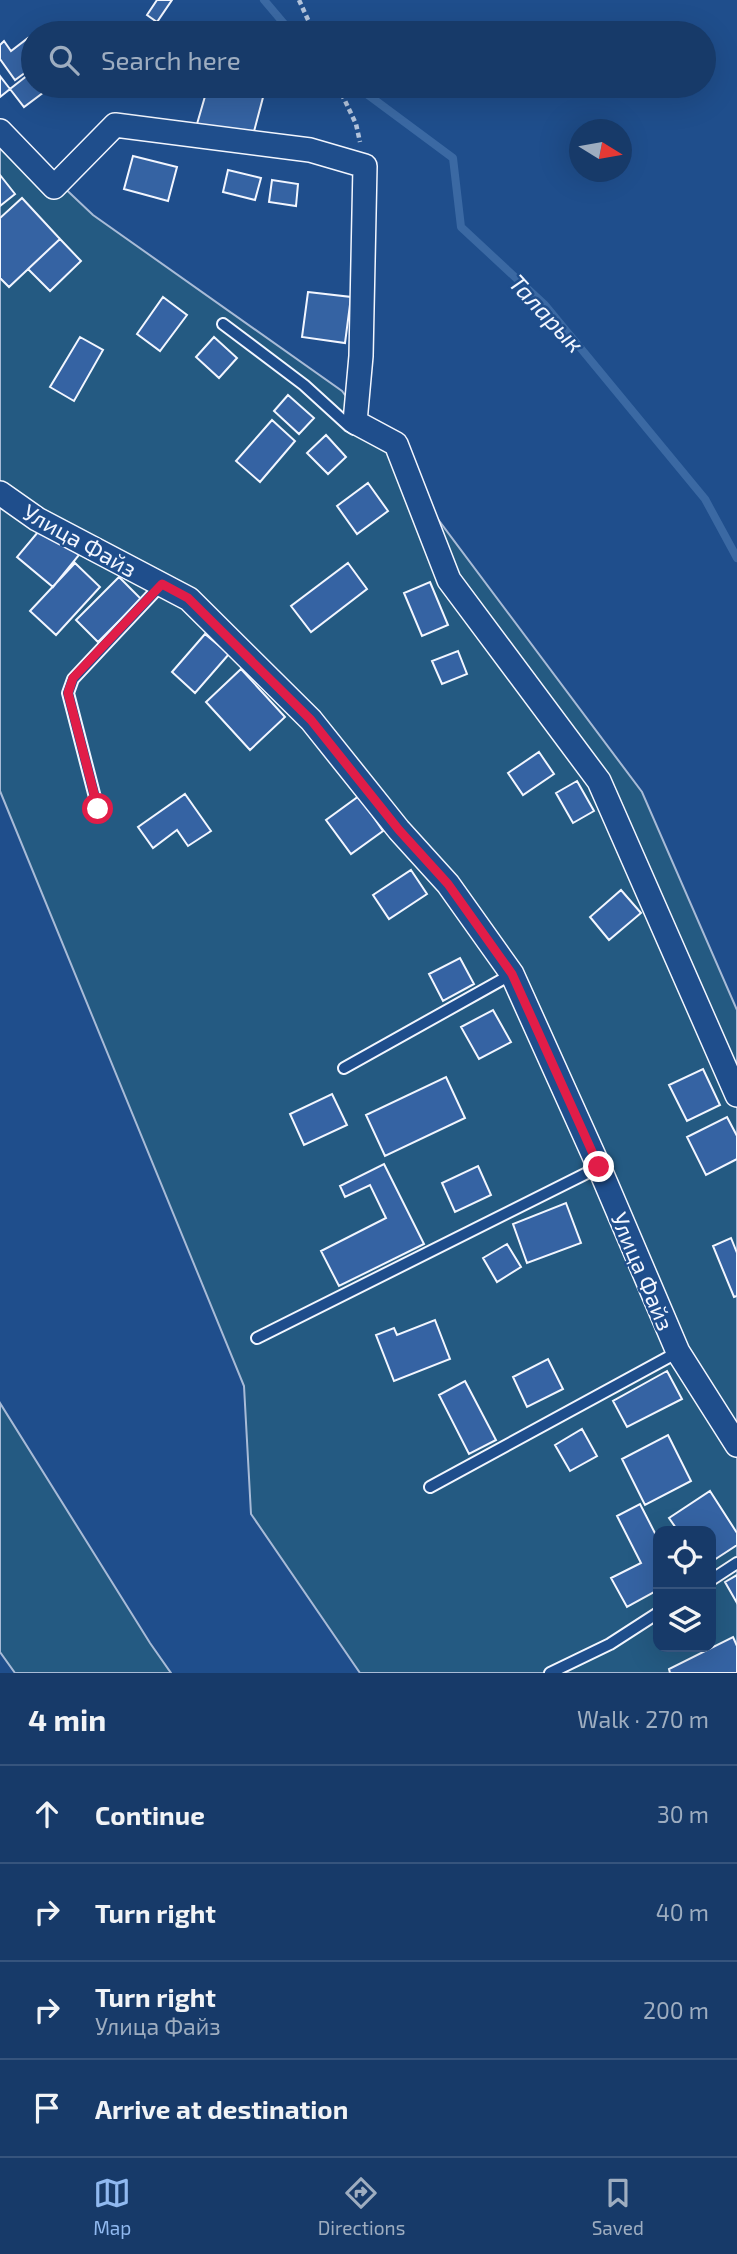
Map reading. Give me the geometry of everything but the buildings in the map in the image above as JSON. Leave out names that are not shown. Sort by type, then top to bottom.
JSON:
[{"type":"street","points":[[0,131],[54,187],[115,125],[310,150],[365,166],[361,356],[355,422],[396,444],[449,580],[599,781],[737,1095]]},
{"type":"street","name":"Улица Файз","points":[[0,493],[37,519],[188,598],[311,720],[399,830],[448,884],[512,974],[678,1352],[737,1446]]},
{"type":"lane","points":[[223,324],[304,385],[349,426],[396,444]]},
{"type":"lane","points":[[98,809],[68,693],[73,678],[162,584]]},
{"type":"lane","points":[[344,1068],[512,974]]},
{"type":"lane","points":[[257,1338],[599,1167]]},
{"type":"lane","points":[[430,1487],[678,1352]]},
{"type":"lane","points":[[716,1577],[737,1563]]},
{"type":"lane","points":[[550,1673],[610,1644],[653,1616]]},
{"type":"path","points":[[299,0],[309,21]]},
{"type":"path","points":[[344,98],[356,124],[365,166]]},
{"type":"shaded area","points":[[0,127],[93,215],[342,391],[642,792],[737,1010],[737,1673],[360,1673],[251,1514],[244,1386],[0,791]]},
{"type":"shaded area","points":[[0,1403],[171,1673],[15,1673],[0,1652]]},
{"type":"waterway","name":"Таларык","points":[[264,0],[282,21]]},
{"type":"waterway","name":"Таларык","points":[[372,98],[453,158],[461,227],[545,305],[705,499],[737,558]]},
{"type":"route","points":[[98,809],[68,693],[73,678],[162,584],[188,598],[311,720],[399,830],[448,884],[512,974],[599,1167]]}]
